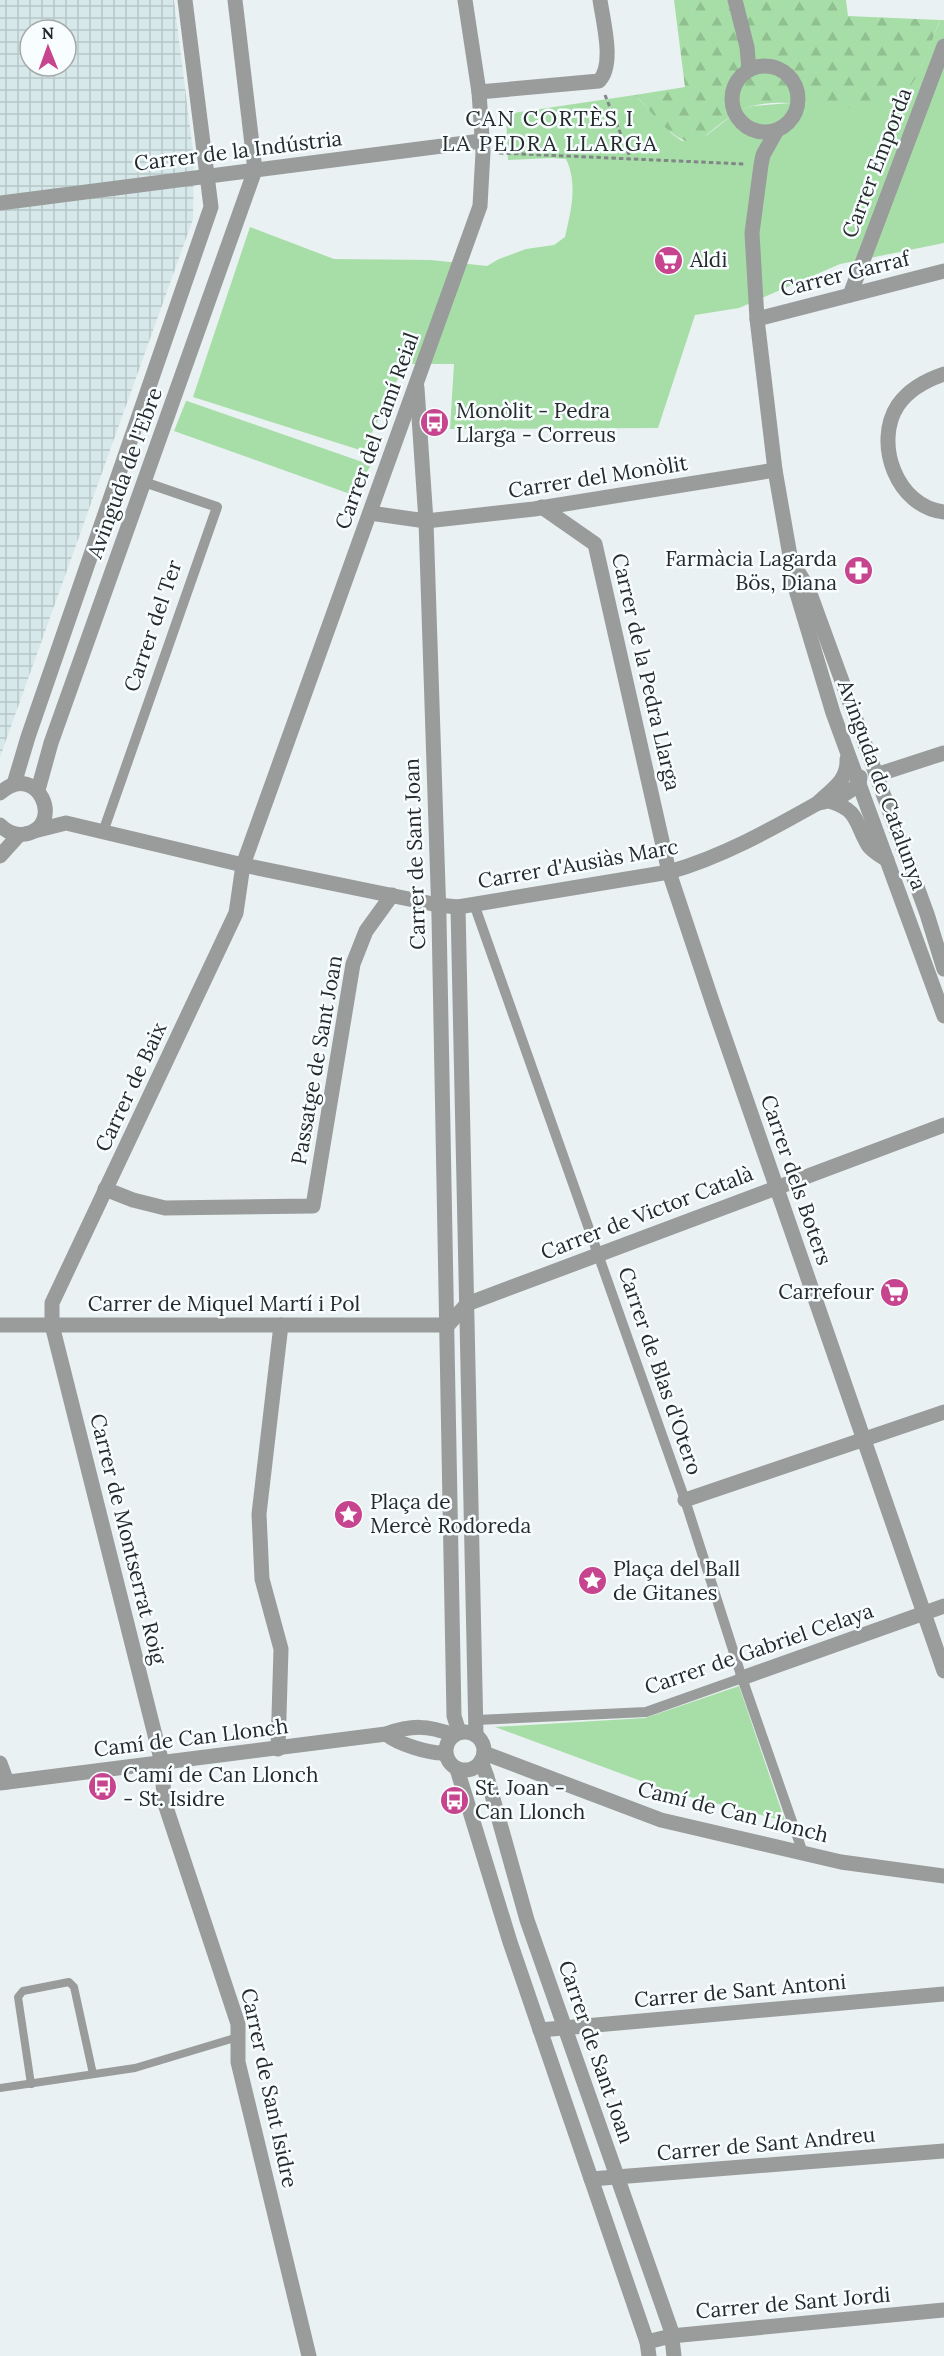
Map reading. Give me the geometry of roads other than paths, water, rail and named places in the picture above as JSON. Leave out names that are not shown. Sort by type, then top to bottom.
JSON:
[{"type":"street","name":"Avinguda de l'Ebre","points":[[14,784],[28,737],[212,207],[185,0]]},
{"type":"street","points":[[235,0],[255,170]]},
{"type":"street","name":"Carrer del Camí Reial","points":[[243,865],[480,206],[482,146],[479,92],[465,0]]},
{"type":"street","points":[[479,92],[599,81],[605,75],[608,63],[600,0]]},
{"type":"street","points":[[735,0],[747,47],[749,70]]},
{"type":"street","name":"Carrer Emporda","points":[[850,295],[944,46]]},
{"type":"street","points":[[747,47],[771,66],[784,72],[793,82],[798,96],[796,110],[788,122],[777,130],[764,132],[751,129],[739,120],[732,107],[732,93],[738,79],[749,70],[759,66],[771,66]]},
{"type":"street","points":[[751,129],[762,160]]},
{"type":"street","name":"Avinguda de Catalunya","points":[[777,130],[762,160],[752,233],[757,319],[783,525],[793,565],[796,590],[819,671],[944,1016]]},
{"type":"street","name":"Carrer de la Indústria","points":[[0,203],[208,175],[482,146]]},
{"type":"street","name":"Avinguda de l'Ebre","points":[[0,856],[44,819],[41,797],[51,743],[255,170]]},
{"type":"street","name":"Carrer Garraf","points":[[757,319],[944,271]]},
{"type":"street","points":[[944,374],[920,384],[908,393],[899,405],[891,424],[888,450],[890,462],[909,495],[932,509],[944,512]]},
{"type":"street","name":"Carrer de Sant Joan","points":[[417,382],[426,521],[438,905],[456,1733]]},
{"type":"street","name":"Carrer del Monòlit","points":[[370,513],[426,521],[542,507],[775,471]]},
{"type":"street","name":"Carrer del Ter","points":[[103,832],[217,507],[144,482]]},
{"type":"street","name":"Carrer de la Pedra Llarga","points":[[542,507],[596,544],[669,872]]},
{"type":"street","name":"Avinguda de Catalunya","points":[[793,565],[808,588],[927,914],[944,969]]},
{"type":"street","points":[[825,802],[846,795],[859,784],[861,765],[833,684],[829,646]]},
{"type":"street","points":[[825,802],[843,781],[848,770],[847,751]]},
{"type":"street","points":[[913,930],[908,886],[872,794],[871,784],[876,775],[944,753]]},
{"type":"street","points":[[0,793],[14,784],[22,784],[41,797],[66,823]]},
{"type":"street","points":[[825,802],[845,806],[855,815],[869,847],[887,861]]},
{"type":"street","name":"Carrer d'Ausiàs Marc","points":[[243,865],[438,905],[458,907],[669,872],[700,863],[825,802]]},
{"type":"street","points":[[0,825],[11,833],[27,833],[66,823],[243,865]]},
{"type":"street","name":"Carrer de Baix","points":[[52,1325],[51,1303],[236,913],[243,865]]},
{"type":"street","name":"Carrer dels Boters","points":[[669,872],[944,1671]]},
{"type":"street","name":"Passatge de Sant Joan","points":[[105,1189],[133,1200],[165,1208],[313,1206],[352,964],[366,931],[392,895]]},
{"type":"street","name":"Carrer de Blas d'Otero","points":[[474,904],[685,1500],[742,1678],[803,1853]]},
{"type":"street","name":"Carrer de Sant Joan","points":[[458,907],[476,1728]]},
{"type":"street","name":"Carrer de Victor Català","points":[[467,1304],[776,1186],[944,1125]]},
{"type":"street","points":[[448,1325],[467,1304]]},
{"type":"street","name":"Carrer de Miquel Martí i Pol","points":[[0,1325],[448,1325]]},
{"type":"street","name":"Carrer de Montserrat Roig","points":[[52,1325],[162,1763]]},
{"type":"street","points":[[278,1749],[281,1649],[262,1579],[259,1514],[281,1325]]},
{"type":"street","points":[[685,1500],[944,1412]]},
{"type":"street","name":"Carrer de Gabriel Celaya","points":[[476,1728],[646,1712],[944,1606]]},
{"type":"street","name":"Camí de Can Llonch","points":[[4,1782],[278,1749],[386,1734],[404,1728],[434,1727],[456,1733]]},
{"type":"street","points":[[457,1769],[467,1770],[477,1766],[482,1757],[481,1738],[476,1728],[472,1732],[456,1733],[446,1743],[445,1753],[449,1762],[457,1769],[510,1942],[648,2349]]},
{"type":"street","points":[[386,1734],[416,1748],[436,1754],[445,1753]]},
{"type":"street","name":"Carrer de Sant Joan","points":[[482,1757],[527,1920],[671,2336],[674,2356]]},
{"type":"street","name":"Camí de Can Llonch","points":[[482,1757],[661,1820],[861,1865],[944,1876]]},
{"type":"street","points":[[0,1763],[4,1782]]},
{"type":"street","name":"Carrer de Sant Isidre","points":[[162,1763],[164,1801],[238,2024],[238,2062],[309,2356]]},
{"type":"street","name":"Carrer de Sant Antoni","points":[[540,2030],[944,1994]]},
{"type":"street","name":"Carrer de Sant Andreu","points":[[591,2179],[944,2151]]},
{"type":"street","name":"Carrer de Sant Jordi","points":[[648,2349],[671,2336],[944,2310]]},
{"type":"lane","points":[[31,2084],[18,1997],[23,1991],[69,1982],[74,1987],[93,2074]]},
{"type":"lane","points":[[0,2088],[135,2068],[238,2037]]},
{"type":"place","name":"Aldi","points":[[669,260]]},
{"type":"place","name":"Monòlit - Pedra Llarga - Correus","points":[[435,423]]},
{"type":"place","name":"Farmàcia Lagarda Bös, Diana","points":[[858,571]]},
{"type":"place","name":"Carrefour","points":[[895,1292]]},
{"type":"place","name":"Plaça de Mercè Rodoreda","points":[[349,1514]]},
{"type":"place","name":"Plaça del Ball de Gitanes","points":[[592,1581]]},
{"type":"place","name":"Camí de Can Llonch - St. Isidre","points":[[102,1787]]},
{"type":"place","name":"St. Joan - Can Llonch","points":[[454,1800]]},
{"type":"district","name":"CAN CORTÈS I LA PEDRA LLARGA","points":[[550,130]]}]
